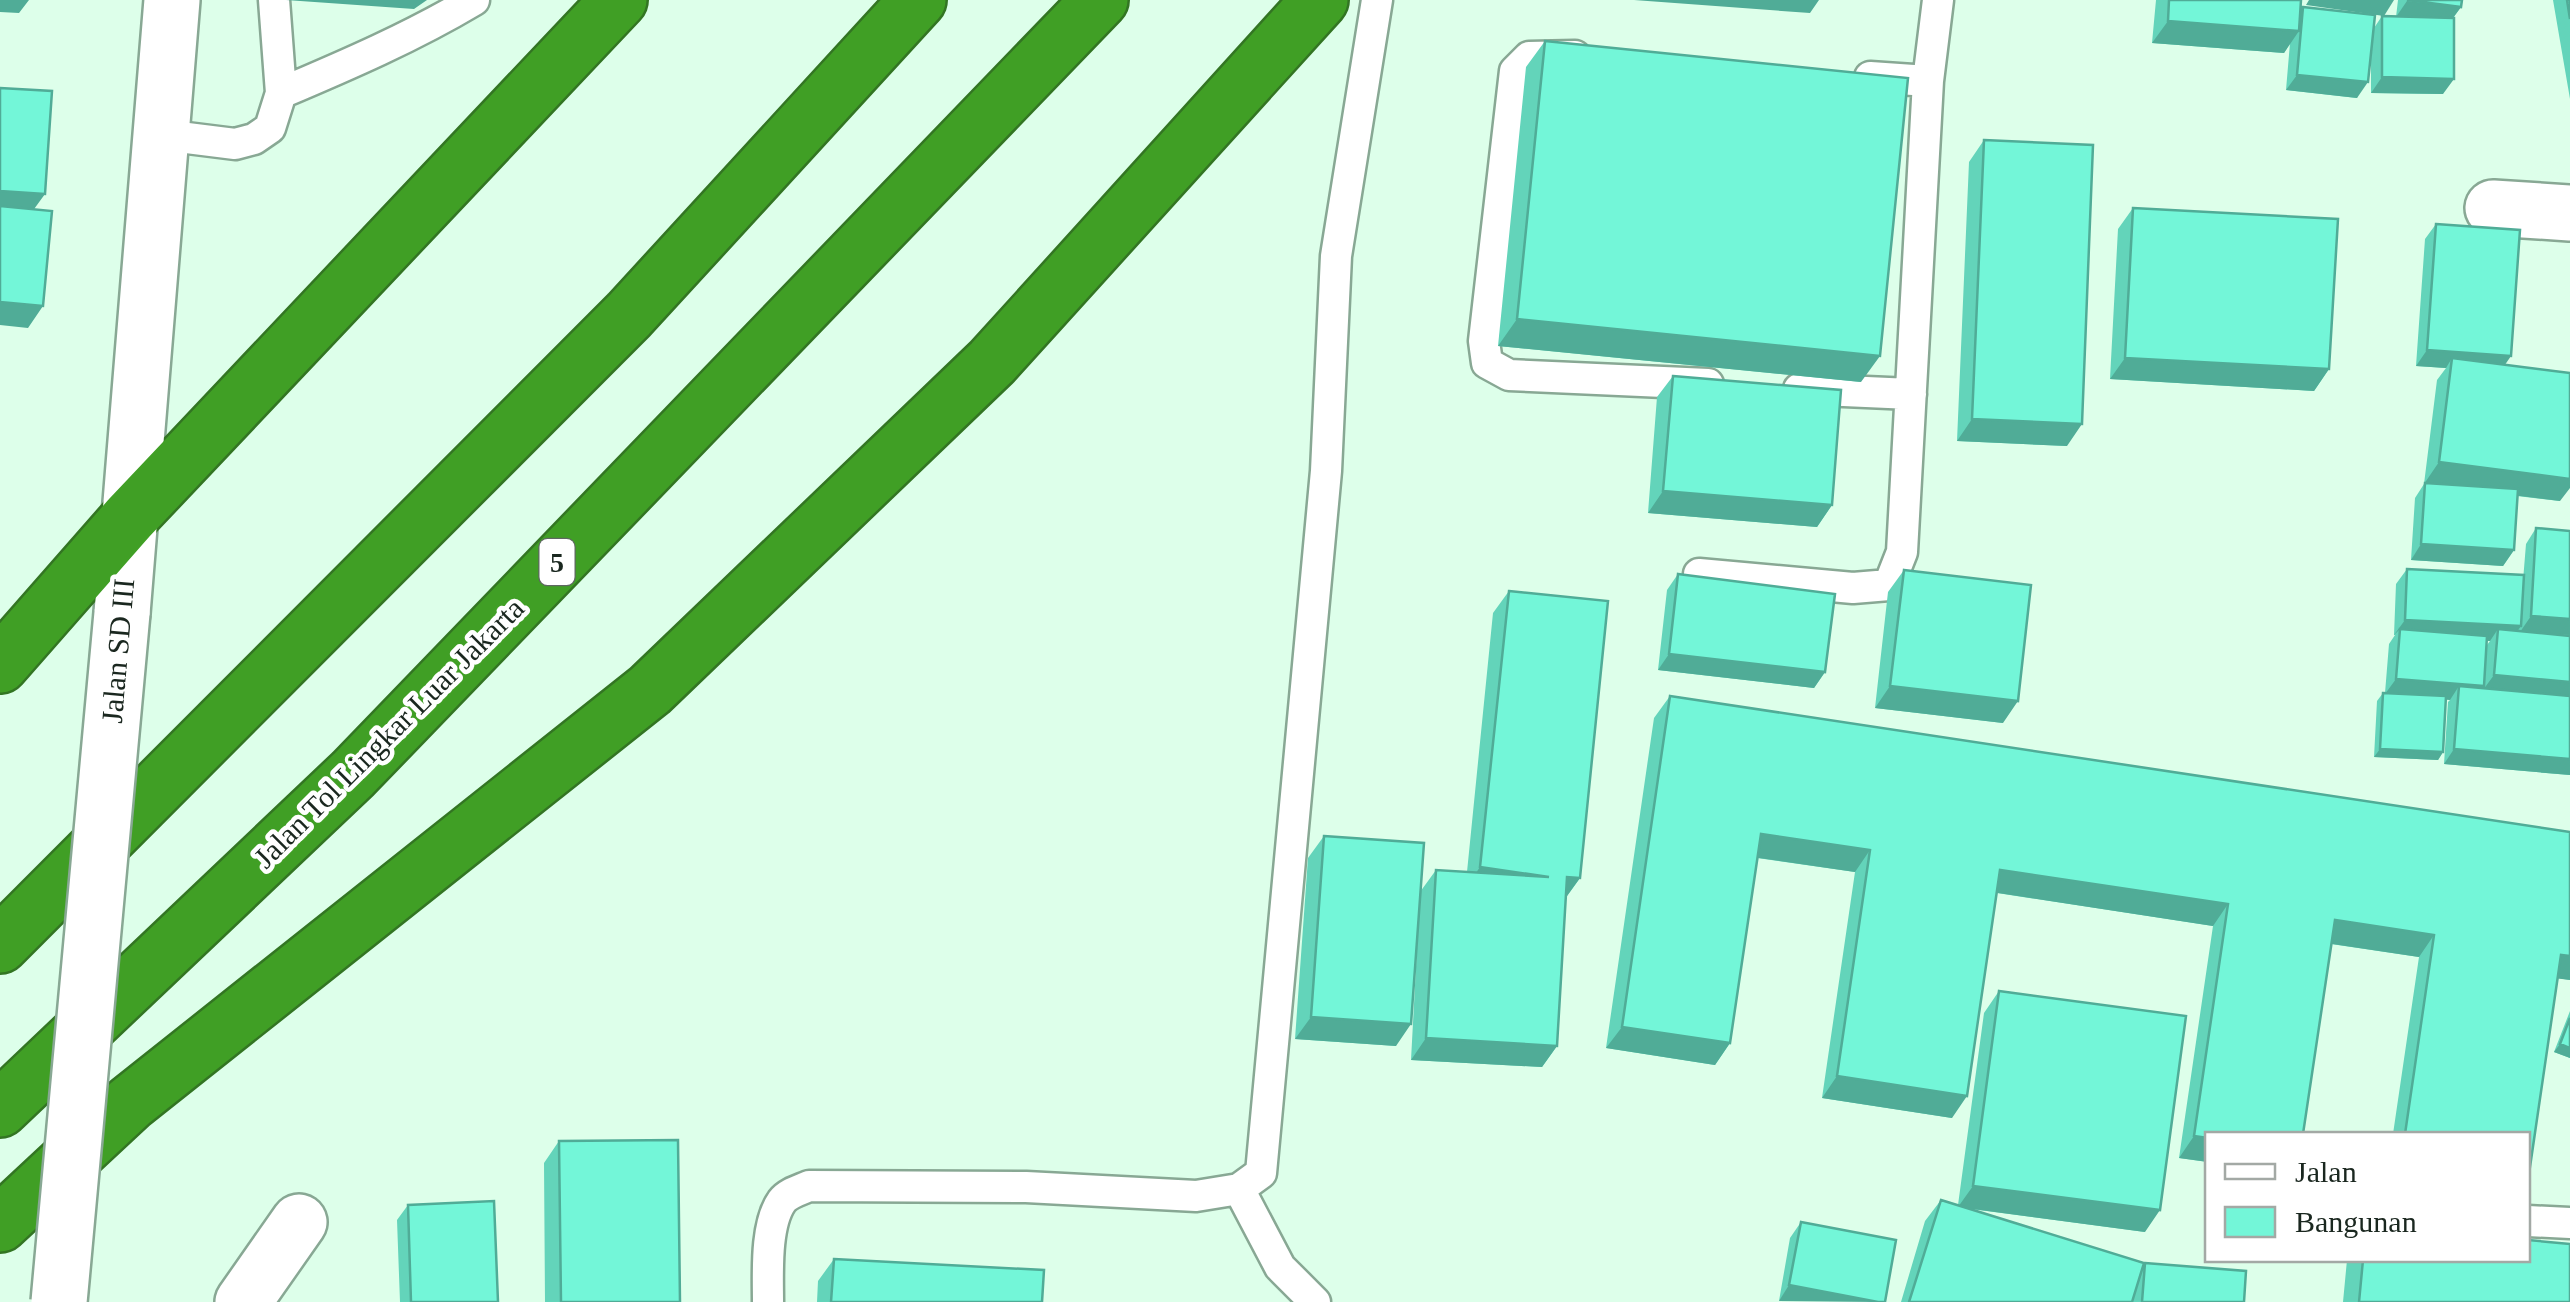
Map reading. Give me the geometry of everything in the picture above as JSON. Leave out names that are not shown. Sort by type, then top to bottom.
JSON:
[{"type":"highway","points":[[0,665],[129,518],[619,0]]},
{"type":"highway","points":[[0,945],[629,315],[918,0]]},
{"type":"highway","name":"Jalan Tol Lingkar Luar Jakarta","points":[[0,1109],[353,774],[1100,0]]},
{"type":"highway","points":[[0,1224],[130,1104],[650,690],[992,362],[1320,0]]},
{"type":"street","name":"Jalan SD III","points":[[59,1302],[122,613],[172,0]]},
{"type":"street","points":[[2493,208],[2570,213]]},
{"type":"street","points":[[243,1302],[299,1222]]},
{"type":"lane","points":[[163,135],[235,144],[254,139],[270,128],[281,93],[274,0]]},
{"type":"lane","points":[[281,93],[434,24],[474,0]]},
{"type":"lane","points":[[768,1302],[773,1220],[784,1197],[809,1186],[1026,1186],[1196,1196],[1239,1190],[1261,1174],[1326,470],[1336,256],[1375,13],[1395,0]]},
{"type":"lane","points":[[1699,574],[1853,588],[1888,584],[1902,552],[1928,81],[1938,0]]},
{"type":"lane","points":[[1599,58],[1529,57],[1515,71],[1484,341],[1488,364],[1509,375],[1739,386]]},
{"type":"lane","points":[[1850,76],[1928,81]]},
{"type":"lane","points":[[1777,388],[1911,394]]},
{"type":"lane","points":[[1239,1190],[1280,1266],[1315,1302]]},
{"type":"lane","points":[[2530,1220],[2570,1223]]},
{"type":"building","points":[[2169,0],[2301,0],[2299,31],[2168,21]]},
{"type":"building","points":[[2407,0],[2462,0],[2461,7]]},
{"type":"building","points":[[2303,7],[2375,15],[2368,82],[2297,75]]},
{"type":"building","points":[[2382,16],[2454,18],[2454,79],[2382,77]]},
{"type":"building","points":[[1545,41],[1908,78],[1880,356],[1517,319]]},
{"type":"building","points":[[0,88],[52,91],[45,194],[0,191]]},
{"type":"building","points":[[1984,140],[2093,145],[2082,424],[1972,419]]},
{"type":"building","points":[[0,206],[52,211],[43,306],[0,302]]},
{"type":"building","points":[[2133,208],[2338,219],[2329,369],[2125,358]]},
{"type":"building","points":[[2436,224],[2520,230],[2511,356],[2427,350]]},
{"type":"building","points":[[2452,358],[2570,373],[2570,479],[2439,462]]},
{"type":"building","points":[[1673,376],[1841,390],[1832,505],[1663,491]]},
{"type":"building","points":[[2425,483],[2518,489],[2514,550],[2421,544]]},
{"type":"building","points":[[2536,528],[2570,531],[2570,619],[2531,616]]},
{"type":"building","points":[[2407,569],[2524,575],[2521,626],[2405,620]]},
{"type":"building","points":[[1904,570],[2031,585],[2018,701],[1890,686]]},
{"type":"building","points":[[1678,574],[1835,594],[1825,672],[1669,654]]},
{"type":"building","points":[[1509,591],[1608,601],[1580,878],[1567,877],[1557,1046],[1426,1038],[1436,870],[1549,877],[1480,867]]},
{"type":"building","points":[[2400,629],[2487,636],[2484,686],[2396,679]]},
{"type":"building","points":[[2498,629],[2570,636],[2570,682],[2494,675]]},
{"type":"building","points":[[2459,686],[2570,696],[2570,759],[2454,749]]},
{"type":"building","points":[[2383,693],[2446,696],[2443,752],[2380,749]]},
{"type":"building","points":[[1670,696],[2570,832],[2570,956],[2561,955],[2530,1167],[2530,1132],[2405,1132],[2434,935],[2335,920],[2303,1132],[2205,1132],[2205,1138],[2194,1136],[2228,904],[2000,870],[1967,1096],[1837,1076],[1870,850],[1761,834],[1730,1043],[1622,1027]]},
{"type":"building","points":[[1324,836],[1424,843],[1411,1024],[1311,1017]]},
{"type":"building","points":[[1999,991],[2186,1016],[2160,1210],[1973,1186]]},
{"type":"building","points":[[2570,1018],[2570,1048],[2560,1044]]},
{"type":"building","points":[[678,1140],[680,1302],[561,1302],[559,1141]]},
{"type":"building","points":[[1941,1200],[2144,1263],[2132,1302],[1909,1302]]},
{"type":"building","points":[[494,1201],[498,1302],[411,1302],[408,1205]]},
{"type":"building","points":[[1801,1222],[1896,1240],[1885,1302],[1789,1285]]},
{"type":"building","points":[[2530,1240],[2570,1244],[2570,1302],[2359,1302],[2363,1262],[2530,1262]]},
{"type":"building","points":[[834,1259],[1044,1270],[1042,1302],[831,1302]]},
{"type":"building","points":[[2145,1263],[2246,1271],[2244,1302],[2142,1302]]}]
